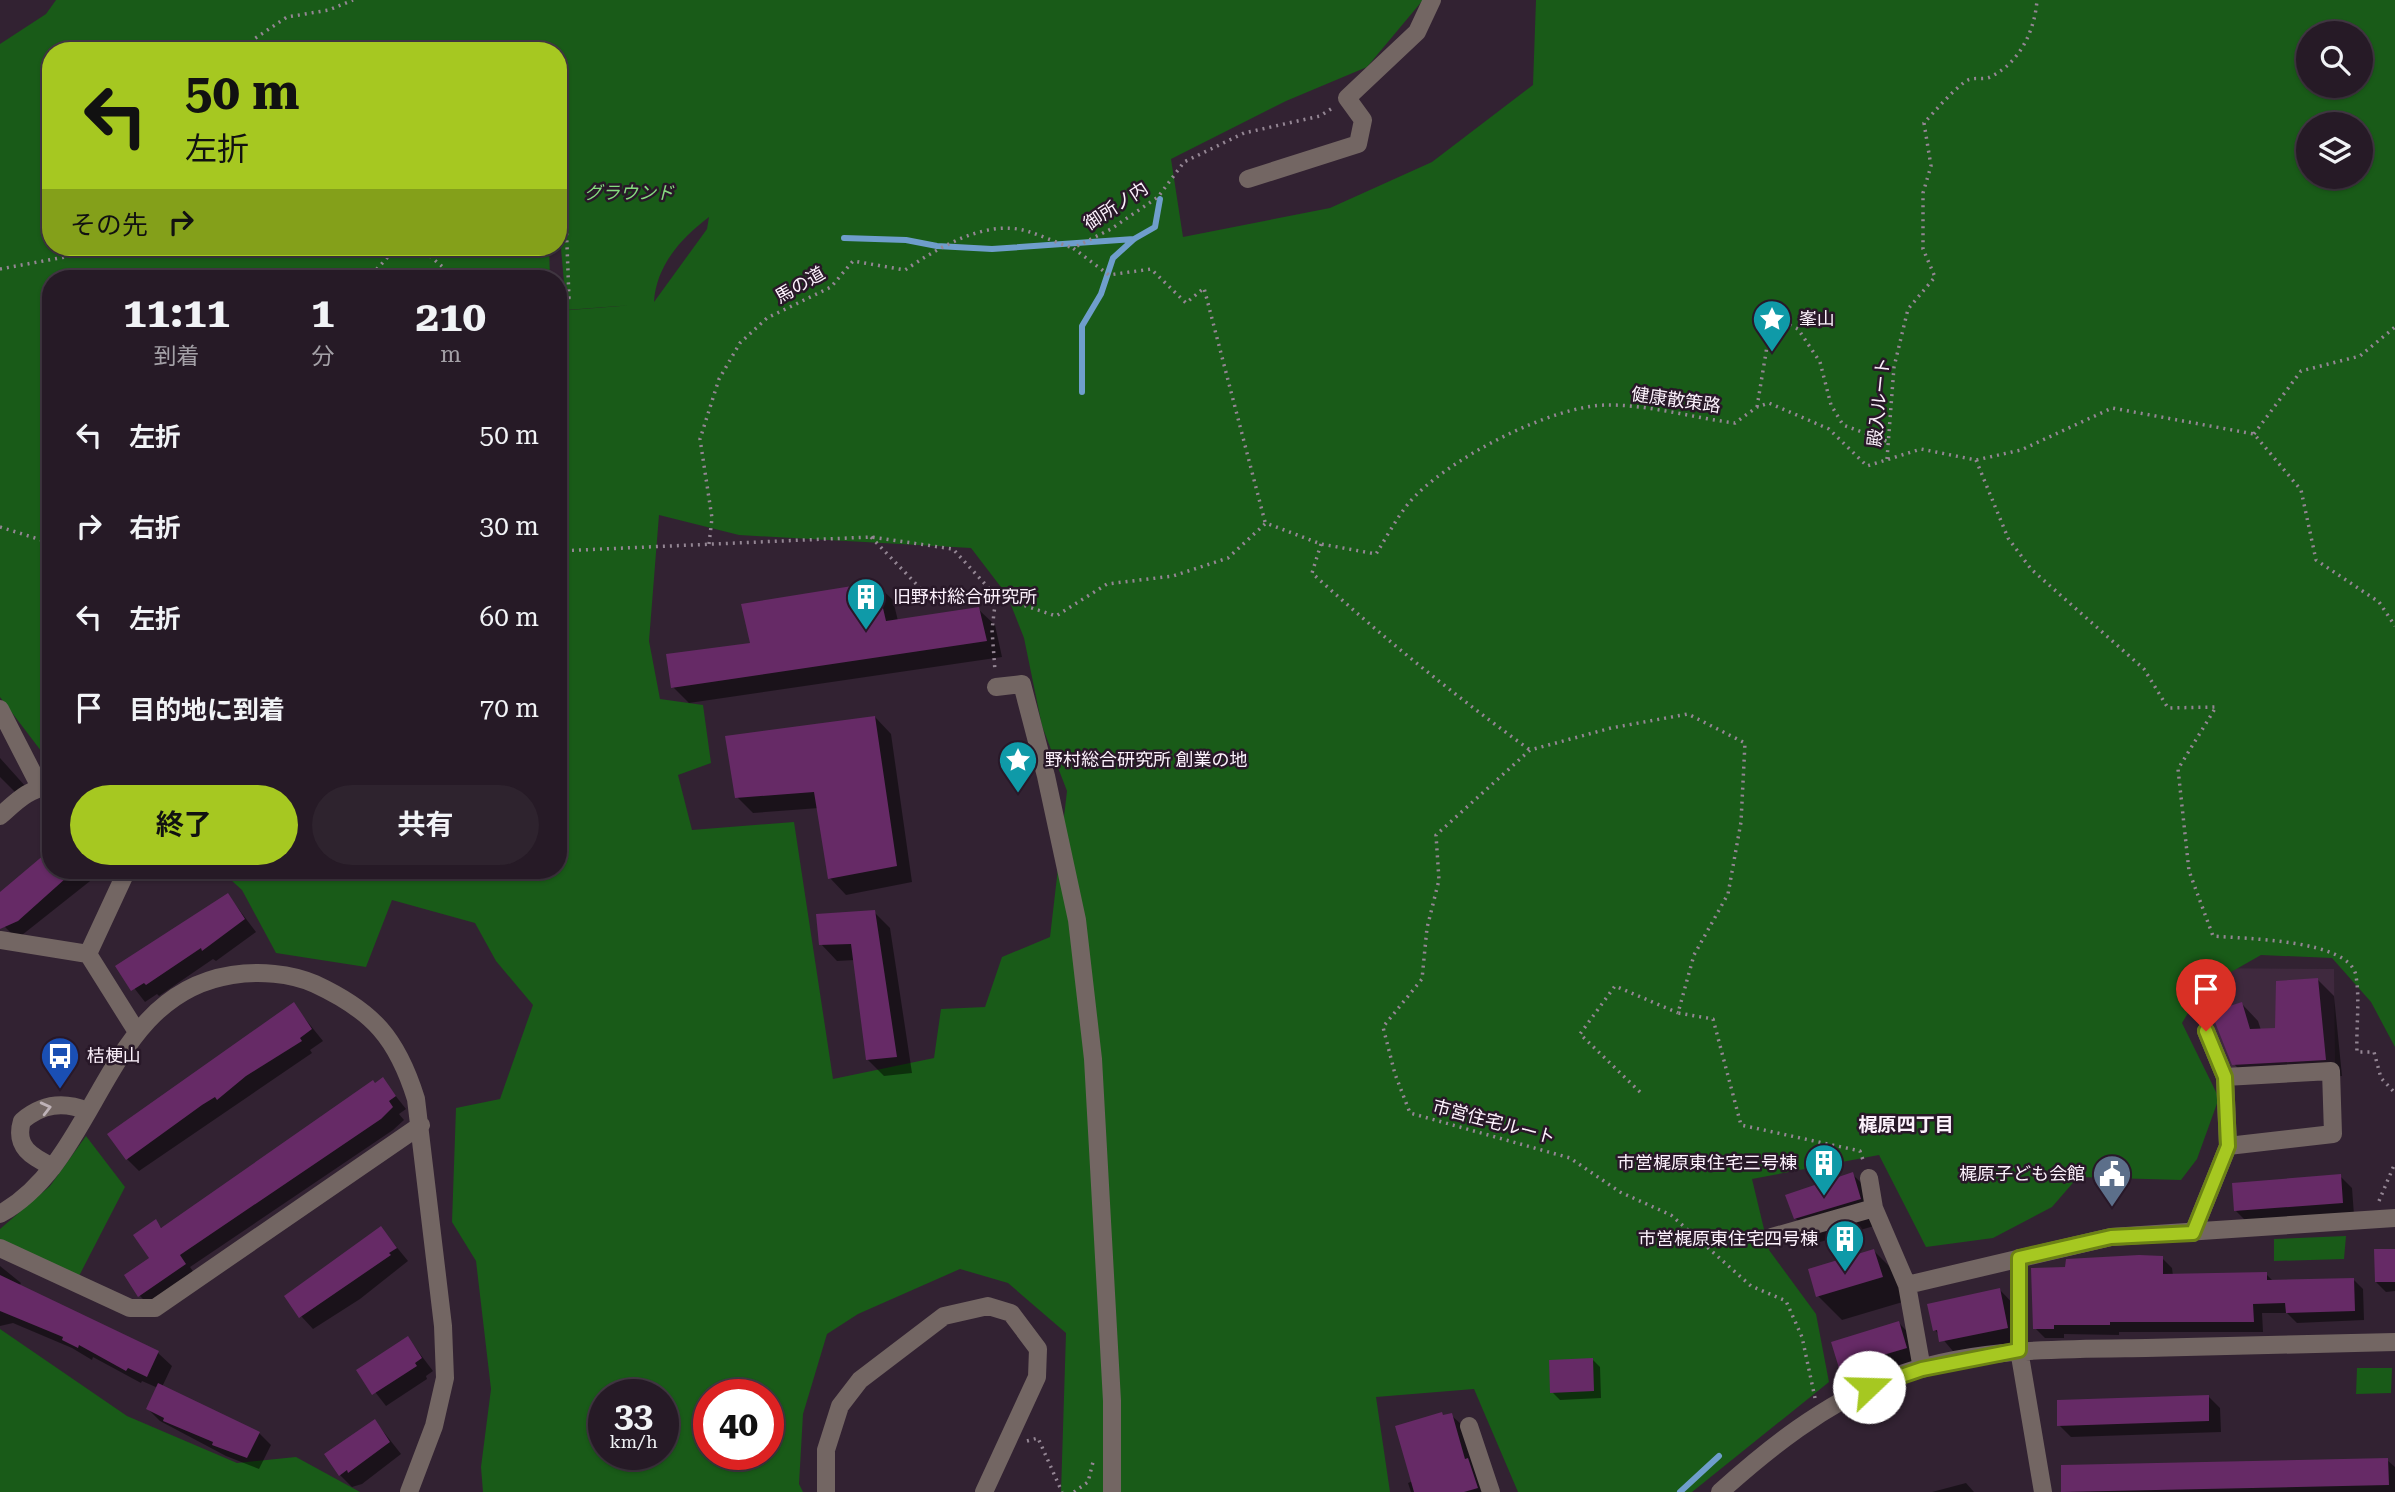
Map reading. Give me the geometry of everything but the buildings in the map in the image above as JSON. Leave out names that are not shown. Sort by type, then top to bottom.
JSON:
[{"type":"street","points":[[1248,179],[1359,144],[1363,120],[1348,98],[1417,32],[1432,0]]},
{"type":"street","points":[[996,687],[1022,684],[1046,776],[1077,920],[1094,1071],[1112,1401],[1112,1492]]},
{"type":"street","points":[[0,709],[42,783]]},
{"type":"street","points":[[0,816],[42,790]]},
{"type":"street","points":[[88,954],[123,879]]},
{"type":"street","points":[[0,940],[88,954],[137,1032]]},
{"type":"street","points":[[0,1214],[44,1181],[137,1032],[175,995],[205,980],[256,972],[306,980],[361,1008],[379,1027],[407,1071],[421,1125],[443,1326],[445,1378],[434,1426],[409,1492]]},
{"type":"street","points":[[2193,1233],[2228,1146],[2225,1077],[2206,1031]]},
{"type":"street","points":[[2225,1077],[2331,1071],[2333,1134],[2228,1146]]},
{"type":"street","points":[[53,1167],[32,1157],[22,1146],[19,1132],[22,1121],[48,1105],[73,1105],[87,1111]]},
{"type":"street","points":[[0,1248],[130,1308],[155,1308],[421,1125]]},
{"type":"street","points":[[1869,1178],[1874,1208],[1907,1285],[1922,1369]]},
{"type":"street","points":[[1772,1237],[1874,1208]]},
{"type":"street","points":[[1907,1285],[2111,1237],[2395,1218]]},
{"type":"street","points":[[2019,1258],[2019,1350],[2043,1492]]},
{"type":"street","points":[[826,1492],[827,1450],[840,1406],[860,1380],[944,1316],[988,1306],[1011,1313],[1038,1349],[1037,1377],[984,1492]]},
{"type":"street","points":[[1720,1492],[1760,1455],[1850,1395],[1888,1378],[1922,1369],[2019,1350],[2395,1342]]},
{"type":"street","points":[[1469,1426],[1492,1492]]},
{"type":"path","points":[[253,42],[287,17],[329,10],[353,0]]},
{"type":"path","name":"殿入ルート","points":[[1887,459],[1894,367],[1908,309],[1935,277],[1923,249],[1923,193],[1931,166],[1924,123],[1967,81],[1989,78],[2008,66],[2025,42],[2036,15],[2037,0]]},
{"type":"path","name":"御所ノ内","points":[[1266,523],[1204,288],[1186,303],[1151,269],[1109,275],[1073,248],[1111,229],[1157,197],[1184,162],[1244,133],[1320,116],[1348,98]]},
{"type":"path","name":"馬の道","points":[[709,544],[712,518],[700,439],[719,379],[740,343],[767,318],[831,287],[853,261],[905,270],[947,246],[996,228],[1025,230],[1073,248]]},
{"type":"path","points":[[567,245],[567,300]]},
{"type":"path","points":[[0,269],[70,256]]},
{"type":"path","points":[[376,270],[389,256]]},
{"type":"path","points":[[430,256],[446,270]]},
{"type":"path","points":[[1889,442],[1843,425],[1831,405],[1820,362],[1798,330],[1772,316],[1757,407],[1769,403],[1829,429],[1867,466],[1921,449],[1976,460],[2021,450],[2112,408],[2254,434],[2301,490],[2316,560],[2378,602],[2395,626]]},
{"type":"path","points":[[2254,434],[2301,370],[2360,356],[2395,327]]},
{"type":"path","name":"健康散策路","points":[[1266,523],[1321,544],[1376,554],[1409,503],[1453,466],[1509,434],[1570,409],[1609,405],[1735,423],[1757,407]]},
{"type":"path","points":[[1976,460],[2008,538],[2031,569],[2144,669],[2168,708],[2216,707],[2178,769],[2189,871],[2213,936],[2308,945],[2347,959],[2356,975],[2357,1052],[2374,1052],[2381,1078],[2395,1093]]},
{"type":"path","points":[[871,537],[921,589],[996,597],[1056,616],[1107,584],[1172,576],[1228,558],[1266,523]]},
{"type":"path","points":[[0,527],[42,540]]},
{"type":"path","points":[[567,551],[871,537],[953,549],[996,597],[992,630],[996,687]]},
{"type":"path","points":[[1321,544],[1312,573],[1408,658],[1530,750],[1611,728],[1688,714],[1745,743],[1741,822],[1728,894],[1695,955],[1678,1013]]},
{"type":"path","points":[[2389,617],[2395,617]]},
{"type":"path","name":"市営住宅ルート","points":[[1530,750],[1436,835],[1439,880],[1427,928],[1422,979],[1383,1027],[1395,1074],[1410,1113],[1570,1158],[1619,1192],[1671,1215],[1751,1286],[1786,1301],[1802,1337],[1818,1416]]},
{"type":"path","points":[[1640,1092],[1580,1034],[1615,986],[1678,1013],[1713,1019],[1741,1125],[1860,1151],[1869,1178]]},
{"type":"path","points":[[2373,1220],[2385,1182],[2395,1163]]},
{"type":"path","points":[[1003,1446],[1038,1438],[1062,1492]]},
{"type":"shaded area","points":[[2197,968],[2334,969],[2335,1062],[2215,1073],[2199,1025]]},
{"type":"green space","name":"グラウンド","points":[[56,0],[1423,0],[1367,67],[1286,101],[1171,159],[1183,237],[1330,208],[1432,162],[1533,85],[1536,0],[2395,0],[2395,1047],[2371,1002],[2332,958],[2261,955],[2203,988],[2182,1023],[2219,1098],[2197,1159],[2181,1180],[2078,1177],[2052,1207],[1993,1238],[1926,1247],[1879,1155],[1752,1179],[1769,1250],[1816,1314],[1829,1382],[1692,1492],[1518,1492],[1474,1389],[1376,1397],[1390,1492],[1061,1492],[1066,1333],[1008,1283],[960,1269],[858,1314],[827,1334],[803,1414],[799,1484],[803,1492],[483,1492],[481,1467],[491,1389],[476,1261],[452,1222],[456,1108],[500,1099],[533,1005],[496,961],[475,923],[392,900],[366,967],[276,953],[242,890],[230,879],[567,879],[567,310],[633,305],[567,310],[567,270],[563,270],[562,256],[567,256],[567,42],[42,42],[42,256],[549,256],[550,270],[42,270],[42,752],[0,697],[0,44],[46,14]],"holes":[[[709,217],[707,229],[654,302],[660,276],[672,254],[689,234]],[[659,515],[739,535],[971,548],[1007,595],[1024,638],[1042,726],[1067,791],[1050,937],[1002,957],[985,1007],[941,1009],[934,1058],[833,1079],[794,822],[692,830],[678,775],[711,763],[703,705],[660,699],[649,641]]]},
{"type":"green space","points":[[86,1136],[125,1187],[79,1276],[0,1239],[0,1229],[50,1186]]},
{"type":"green space","points":[[2346,1236],[2344,1259],[2274,1261],[2274,1239]]},
{"type":"green space","points":[[0,1329],[127,1416],[237,1463],[296,1457],[360,1492],[0,1492]]},
{"type":"green space","points":[[2357,1368],[2392,1368],[2391,1393],[2356,1394]]},
{"type":"waterway","points":[[1082,392],[1082,326],[1101,294],[1113,258],[1134,239],[1155,227],[1160,199]]},
{"type":"waterway","points":[[844,238],[906,240],[937,246],[992,249],[1134,239]]},
{"type":"waterway","points":[[1680,1492],[1719,1456]]},
{"type":"place","name":"峯山","points":[[1772,353]]},
{"type":"place","name":"旧野村総合研究所","points":[[866,631]]},
{"type":"place","name":"野村総合研究所 創業の地","points":[[1018,794]]},
{"type":"place","name":"桔梗山","points":[[60,1090]]},
{"type":"place","name":"市営梶原東住宅三号棟","points":[[1824,1197]]},
{"type":"place","name":"梶原子ども会館","points":[[2112,1208]]},
{"type":"place","name":"市営梶原東住宅四号棟","points":[[1845,1273]]},
{"type":"district","name":"梶原四丁目","points":[[1906,1124]]},
{"type":"route","points":[[1869,1387],[1888,1378],[1922,1369],[2019,1350],[2019,1258],[2111,1237],[2193,1233],[2228,1146],[2225,1077],[2206,1031]]}]
